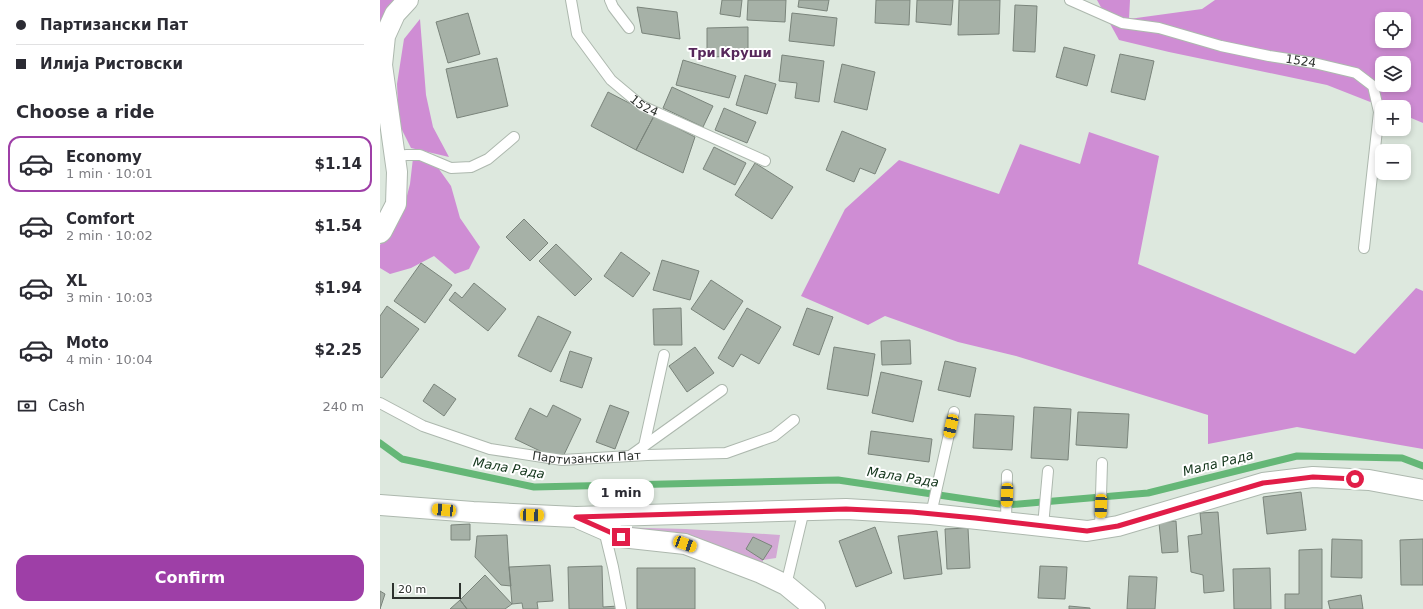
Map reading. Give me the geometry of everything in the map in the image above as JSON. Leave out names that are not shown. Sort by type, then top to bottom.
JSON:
[{"type":"street","points":[[380,233],[396,204],[397,172],[382,65],[385,36],[395,14],[408,0]]},
{"type":"street","points":[[380,505],[473,512],[576,517],[846,509],[932,509],[1006,518],[1044,518],[1087,531],[1118,526],[1263,483],[1313,477],[1369,480],[1423,490]]},
{"type":"street","points":[[576,517],[621,537],[685,544],[761,573],[786,585],[815,609]]},
{"type":"lane","name":"1524","points":[[571,0],[577,34],[611,80],[642,106],[765,160]]},
{"type":"lane","points":[[610,0],[613,7],[629,28]]},
{"type":"lane","name":"1524","points":[[1070,0],[1122,23],[1159,28],[1221,46],[1269,56],[1314,63],[1356,74],[1373,86],[1379,112],[1364,248]]},
{"type":"lane","points":[[394,156],[420,155],[451,168],[471,167],[488,159],[514,137]]},
{"type":"lane","points":[[644,446],[664,355]]},
{"type":"lane","points":[[630,456],[722,390]]},
{"type":"lane","name":"Партизански Пат","points":[[380,403],[423,426],[490,449],[562,460],[726,453],[774,436],[794,420]]},
{"type":"lane","points":[[932,509],[954,412]]},
{"type":"lane","points":[[1100,529],[1102,463]]},
{"type":"lane","points":[[1044,518],[1048,471]]},
{"type":"lane","points":[[1006,518],[1007,475]]},
{"type":"lane","points":[[786,585],[804,510]]},
{"type":"lane","points":[[604,530],[621,609]]},
{"type":"shaded area","points":[[380,0],[398,0],[380,35]]},
{"type":"shaded area","points":[[1097,0],[1130,0],[1129,19],[1202,9],[1215,0],[1423,0],[1423,123],[1411,118],[1411,100],[1375,100],[1375,104],[1327,85],[1119,40]]},
{"type":"shaded area","points":[[420,19],[426,95],[433,127],[449,157],[411,148],[399,124],[397,84],[404,39]]},
{"type":"shaded area","points":[[1089,132],[1159,156],[1138,264],[1355,354],[1416,288],[1423,291],[1423,449],[1297,427],[1208,444],[1208,415],[1016,356],[958,342],[885,316],[868,325],[801,296],[845,209],[899,160],[999,194],[1020,144],[1080,164]]},
{"type":"shaded area","points":[[413,158],[436,165],[451,186],[460,218],[480,247],[469,269],[455,274],[434,256],[411,268],[390,274],[380,268],[380,245],[403,211],[410,184]]},
{"type":"shaded area","points":[[610,527],[686,529],[780,535],[776,558],[763,560],[761,573]]},
{"type":"building","points":[[722,0],[742,0],[740,17],[720,14]]},
{"type":"building","points":[[748,0],[786,0],[785,22],[747,20]]},
{"type":"building","points":[[799,0],[829,0],[827,11],[798,7]]},
{"type":"building","points":[[876,0],[910,0],[909,25],[875,23]]},
{"type":"building","points":[[917,0],[953,0],[951,25],[916,22]]},
{"type":"building","points":[[959,0],[1000,0],[999,34],[958,35]]},
{"type":"building","points":[[1015,5],[1037,6],[1035,52],[1013,51]]},
{"type":"building","points":[[637,7],[677,12],[680,39],[642,33]]},
{"type":"building","points":[[468,13],[480,54],[448,63],[436,22]]},
{"type":"building","points":[[792,13],[837,18],[834,46],[789,41]]},
{"type":"building","points":[[748,27],[748,56],[707,57],[707,28]]},
{"type":"building","points":[[1064,47],[1095,55],[1087,86],[1056,77]]},
{"type":"building","points":[[1120,54],[1154,61],[1145,100],[1111,92]]},
{"type":"building","points":[[782,55],[824,61],[819,102],[795,98],[797,83],[779,81]]},
{"type":"building","points":[[497,58],[508,106],[457,118],[446,69]]},
{"type":"building","points":[[683,60],[736,76],[729,98],[676,85]]},
{"type":"building","points":[[842,64],[875,72],[867,110],[834,102]]},
{"type":"building","points":[[745,75],[776,84],[767,114],[736,105]]},
{"type":"building","points":[[672,87],[713,106],[703,127],[663,108]]},
{"type":"building","points":[[608,92],[654,116],[636,150],[591,126]]},
{"type":"building","points":[[724,108],[756,122],[747,143],[715,130]]},
{"type":"building","points":[[654,116],[695,137],[683,173],[636,150]]},
{"type":"building","points":[[842,131],[886,149],[875,174],[860,168],[854,182],[826,170]]},
{"type":"building","points":[[714,147],[746,163],[735,185],[703,169]]},
{"type":"building","points":[[755,163],[793,187],[772,219],[735,195]]},
{"type":"building","points":[[524,219],[548,243],[530,261],[506,237]]},
{"type":"building","points":[[556,244],[592,279],[575,296],[539,261]]},
{"type":"building","points":[[621,252],[650,273],[633,297],[604,276]]},
{"type":"building","points":[[662,260],[699,271],[690,300],[653,290]]},
{"type":"building","points":[[421,263],[452,285],[425,323],[394,301]]},
{"type":"building","points":[[711,280],[743,301],[724,330],[691,309]]},
{"type":"building","points":[[474,283],[506,309],[488,331],[449,300],[455,292],[462,298]]},
{"type":"building","points":[[387,306],[419,329],[382,378],[380,377],[380,316]]},
{"type":"building","points":[[681,308],[682,345],[654,345],[653,309]]},
{"type":"building","points":[[747,308],[781,327],[759,364],[741,354],[733,367],[718,358]]},
{"type":"building","points":[[807,308],[833,317],[819,355],[793,345]]},
{"type":"building","points":[[538,316],[571,332],[551,372],[518,356]]},
{"type":"building","points":[[910,340],[911,364],[882,365],[881,341]]},
{"type":"building","points":[[695,347],[714,373],[687,392],[669,366]]},
{"type":"building","points":[[834,347],[875,354],[868,396],[827,389]]},
{"type":"building","points":[[570,351],[592,358],[582,388],[560,381]]},
{"type":"building","points":[[945,361],[976,368],[970,397],[938,390]]},
{"type":"building","points":[[881,372],[922,381],[913,422],[872,413]]},
{"type":"building","points":[[434,384],[456,399],[444,416],[423,401]]},
{"type":"building","points":[[553,405],[581,419],[561,461],[515,439],[530,408],[547,417]]},
{"type":"building","points":[[610,405],[629,412],[615,449],[596,442]]},
{"type":"building","points":[[1034,407],[1071,409],[1068,460],[1031,458]]},
{"type":"building","points":[[1078,412],[1129,414],[1127,448],[1076,445]]},
{"type":"building","points":[[975,414],[1014,416],[1012,450],[973,448]]},
{"type":"building","points":[[871,431],[932,439],[929,462],[868,454]]},
{"type":"building","points":[[1301,492],[1306,530],[1267,534],[1263,497]]},
{"type":"building","points":[[1218,512],[1224,591],[1204,593],[1203,575],[1191,572],[1188,536],[1202,534],[1200,513]]},
{"type":"building","points":[[1176,521],[1178,552],[1162,553],[1159,523]]},
{"type":"building","points":[[470,524],[470,540],[451,540],[451,525]]},
{"type":"building","points":[[875,527],[892,573],[856,587],[839,541]]},
{"type":"building","points":[[968,528],[970,568],[947,569],[945,529]]},
{"type":"building","points":[[937,531],[942,574],[904,579],[898,536]]},
{"type":"building","points":[[507,535],[511,586],[501,585],[475,557],[477,536]]},
{"type":"building","points":[[753,537],[772,546],[763,560],[746,549]]},
{"type":"building","points":[[1332,539],[1362,540],[1362,578],[1331,577]]},
{"type":"building","points":[[1423,539],[1423,585],[1401,585],[1400,540]]},
{"type":"building","points":[[1322,549],[1322,609],[1285,609],[1285,594],[1299,594],[1299,550]]},
{"type":"building","points":[[550,565],[553,601],[537,602],[538,609],[523,609],[522,603],[512,604],[509,567]]},
{"type":"building","points":[[602,566],[603,607],[618,606],[618,609],[569,609],[568,567]]},
{"type":"building","points":[[1040,566],[1067,567],[1065,599],[1038,598]]},
{"type":"building","points":[[637,568],[695,568],[695,609],[637,609]]},
{"type":"building","points":[[1270,568],[1271,609],[1234,609],[1233,569]]},
{"type":"building","points":[[485,575],[512,604],[505,609],[467,609],[460,600]]},
{"type":"building","points":[[1129,576],[1157,577],[1155,609],[1127,609]]},
{"type":"building","points":[[380,591],[385,594],[380,609]]},
{"type":"building","points":[[1361,595],[1363,609],[1330,609],[1328,601]]},
{"type":"building","points":[[460,600],[467,609],[450,609]]},
{"type":"building","points":[[1069,606],[1090,608],[1090,609],[1069,609]]},
{"type":"waterway","name":"Мала Рада","points":[[380,443],[402,459],[534,487],[838,480],[1006,505],[1148,493],[1297,456],[1402,458],[1423,466]]},
{"type":"district","name":"Три Круши","points":[[730,52]]},
{"type":"route","points":[[621,537],[576,517],[846,509],[912,512],[1087,531],[1118,526],[1263,483],[1313,477],[1355,479]]}]
